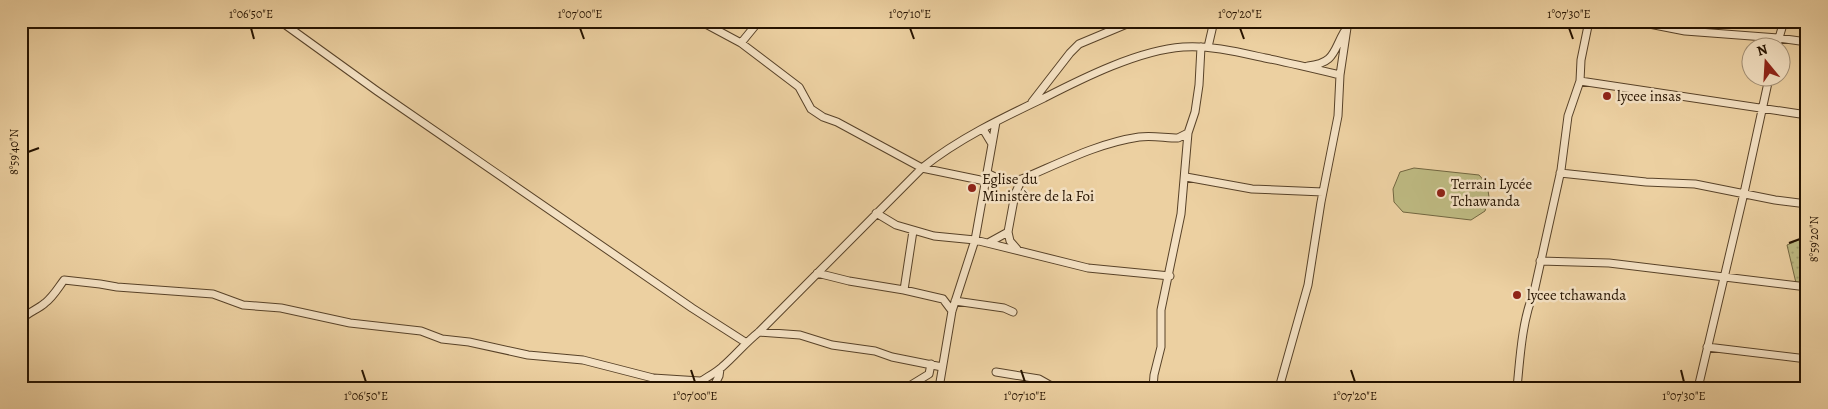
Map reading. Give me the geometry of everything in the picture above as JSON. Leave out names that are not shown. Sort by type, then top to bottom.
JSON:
[{"type":"street","points":[[280,21],[377,91],[692,308],[745,342]]},
{"type":"street","points":[[741,43],[759,21]]},
{"type":"street","points":[[1031,104],[1079,44],[1134,21]]},
{"type":"street","points":[[1153,388],[1161,348],[1161,310],[1170,276],[1181,214],[1186,176],[1188,132],[1195,112],[1205,47],[1214,21]]},
{"type":"street","points":[[1517,388],[1530,302],[1534,292],[1560,173],[1568,116],[1580,81],[1581,60],[1588,21]]},
{"type":"street","points":[[1634,21],[1685,31],[1778,38],[1784,21]]},
{"type":"street","points":[[704,22],[741,43],[799,87],[811,109],[922,168],[1010,182],[1022,179],[1100,147],[1121,141],[1146,136],[1178,138],[1188,132]]},
{"type":"street","points":[[1300,66],[1318,64],[1329,60],[1336,50],[1348,24]]},
{"type":"street","points":[[1279,388],[1308,285],[1338,116],[1340,75],[1348,24]]},
{"type":"street","points":[[1790,40],[1807,42]]},
{"type":"street","points":[[693,388],[700,381],[720,369],[745,342],[759,332],[876,213],[937,156],[982,129],[1095,73],[1151,53],[1183,46],[1205,47],[1340,75]]},
{"type":"street","points":[[1580,81],[1807,115]]},
{"type":"street","points":[[1698,388],[1767,88]]},
{"type":"street","points":[[939,388],[952,311],[975,240],[996,122]]},
{"type":"street","points":[[982,129],[992,144]]},
{"type":"street","points":[[1560,173],[1654,183],[1695,184],[1775,200],[1807,204]]},
{"type":"street","points":[[1186,176],[1252,189],[1323,192]]},
{"type":"street","points":[[1017,250],[1010,241],[1008,232],[1015,194],[1022,179]]},
{"type":"street","points":[[876,213],[887,221],[913,231],[934,236],[975,240],[1088,268],[1170,276]]},
{"type":"street","points":[[904,290],[913,231]]},
{"type":"street","points":[[988,243],[1008,232]]},
{"type":"street","points":[[1540,260],[1609,263],[1807,287]]},
{"type":"street","points":[[817,273],[943,299],[956,298],[1004,308],[1013,312]]},
{"type":"street","points":[[21,320],[27,313],[48,301],[64,280],[117,287],[213,294],[243,305],[281,308],[350,323],[421,331],[442,339],[469,342],[528,355],[583,360],[653,378],[700,381]]},
{"type":"street","points":[[943,299],[952,311]]},
{"type":"street","points":[[759,332],[800,335],[832,345],[874,351],[892,357],[942,367]]},
{"type":"street","points":[[1707,347],[1807,359]]},
{"type":"street","points":[[909,388],[929,374],[931,364]]},
{"type":"street","points":[[713,388],[720,369]]},
{"type":"street","points":[[996,372],[1039,379],[1055,388]]},
{"type":"shaded area","name":"Terrain Lycée Tchawanda","points":[[1414,168],[1479,175],[1487,184],[1489,197],[1485,211],[1471,220],[1403,212],[1394,202],[1393,189],[1400,172]]},
{"type":"shaded area","points":[[1807,236],[1807,284],[1796,283],[1787,245]]},
{"type":"place","name":"lycee insas","points":[[1607,96]]},
{"type":"place","name":"Eglise du Ministère de la Foi","points":[[972,188]]},
{"type":"place","name":"Terrain Lycée Tchawanda","points":[[1441,193]]},
{"type":"place","name":"lycee tchawanda","points":[[1517,295]]}]
